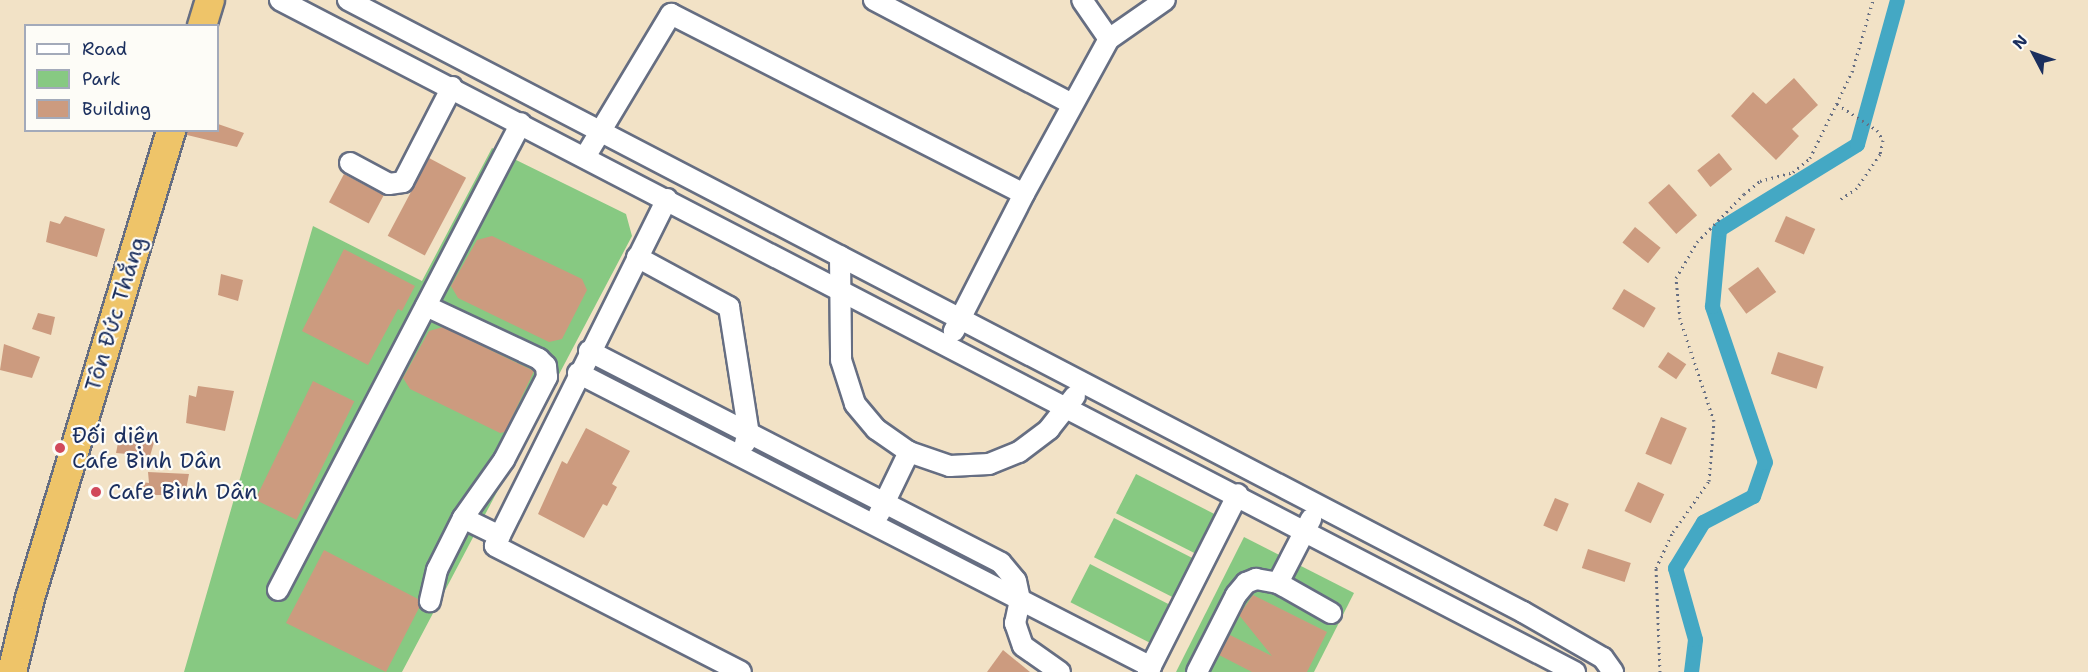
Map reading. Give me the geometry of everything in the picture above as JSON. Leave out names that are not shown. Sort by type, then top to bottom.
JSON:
[{"type":"highway","points":[[203,24],[210,0]]},
{"type":"highway","name":"Tôn Đức Thắng","points":[[12,672],[33,586],[170,132]]},
{"type":"street","points":[[280,0],[1238,494],[1575,672]]},
{"type":"street","points":[[348,0],[600,129],[1083,384],[1523,612],[1603,658],[1613,672]]},
{"type":"street","points":[[874,0],[1072,104]]},
{"type":"street","points":[[1082,0],[1109,39]]},
{"type":"street","points":[[947,345],[1024,194],[1109,39],[1165,0]]},
{"type":"street","points":[[585,157],[675,7],[1024,194]]},
{"type":"street","points":[[376,49],[390,21]]},
{"type":"street","points":[[350,163],[389,184],[404,182],[452,87]]},
{"type":"street","points":[[278,590],[521,123]]},
{"type":"street","points":[[667,199],[578,373],[495,546],[741,672]]},
{"type":"street","points":[[840,256],[838,288],[841,360],[855,404],[876,429],[909,452],[950,466],[989,464],[1019,452],[1049,429],[1083,384]]},
{"type":"street","points":[[637,257],[729,308],[734,319],[735,361],[749,434],[739,456]]},
{"type":"street","points":[[426,306],[539,359],[546,366],[547,377],[504,460],[463,518],[438,570],[430,601]]},
{"type":"street","points":[[589,351],[1001,563],[1016,581],[1020,600],[1015,623],[1023,646],[1060,672]]},
{"type":"street","points":[[578,373],[1020,600],[1149,669],[1238,494]]},
{"type":"street","points":[[636,403],[647,381]]},
{"type":"street","points":[[873,525],[909,452]]},
{"type":"street","points":[[1278,583],[1318,506]]},
{"type":"street","points":[[463,518],[500,537]]},
{"type":"street","points":[[1197,672],[1236,595],[1246,583],[1256,579],[1278,583],[1331,613]]},
{"type":"path","points":[[1660,672],[1656,568],[1673,532],[1709,481],[1714,420],[1688,348],[1676,278],[1697,242],[1735,201],[1760,181],[1792,172],[1810,158],[1852,72],[1873,0]]},
{"type":"path","points":[[1837,104],[1877,130],[1883,140],[1880,154],[1857,188],[1839,200]]},
{"type":"green space","points":[[492,148],[626,214],[632,236],[402,672],[184,672],[313,226],[422,281]]},
{"type":"green space","points":[[1136,474],[1215,514],[1195,554],[1116,513]]},
{"type":"green space","points":[[1114,518],[1193,558],[1173,598],[1094,557]]},
{"type":"green space","points":[[1244,537],[1354,593],[1314,672],[1176,672]]},
{"type":"green space","points":[[1090,564],[1169,604],[1150,643],[1070,602]]},
{"type":"building","points":[[1794,78],[1818,105],[1792,129],[1799,136],[1776,160],[1731,116],[1753,92],[1766,104]]},
{"type":"building","points":[[219,124],[244,133],[237,147],[187,135],[187,132],[219,132]]},
{"type":"building","points":[[1719,153],[1732,169],[1710,187],[1697,171]]},
{"type":"building","points":[[429,158],[466,178],[425,255],[388,236]]},
{"type":"building","points":[[344,174],[384,195],[369,223],[329,202]]},
{"type":"building","points":[[1669,184],[1697,215],[1676,234],[1648,203]]},
{"type":"building","points":[[65,216],[105,229],[97,257],[46,242],[50,221],[60,224]]},
{"type":"building","points":[[1786,216],[1815,229],[1804,255],[1775,242]]},
{"type":"building","points":[[1635,227],[1661,248],[1648,263],[1622,243]]},
{"type":"building","points":[[492,236],[582,279],[587,290],[562,339],[549,342],[458,298],[451,286],[477,240]]},
{"type":"building","points":[[344,249],[415,286],[402,311],[398,309],[368,365],[302,331]]},
{"type":"building","points":[[1758,267],[1776,292],[1746,314],[1728,289]]},
{"type":"building","points":[[221,274],[243,280],[238,301],[218,295]]},
{"type":"building","points":[[1624,289],[1656,308],[1644,328],[1612,309]]},
{"type":"building","points":[[38,313],[55,317],[51,335],[32,329]]},
{"type":"building","points":[[443,327],[534,371],[505,432],[500,433],[410,389],[403,378],[429,331]]},
{"type":"building","points":[[4,344],[40,357],[32,378],[0,370]]},
{"type":"building","points":[[1668,352],[1686,364],[1676,379],[1658,367]]},
{"type":"building","points":[[1778,352],[1824,367],[1817,389],[1771,374]]},
{"type":"building","points":[[313,381],[354,401],[296,520],[255,500]]},
{"type":"building","points":[[198,386],[234,391],[225,431],[186,423],[189,395],[196,397]]},
{"type":"building","points":[[1661,417],[1687,428],[1671,465],[1645,454]]},
{"type":"building","points":[[586,428],[630,451],[612,484],[617,487],[607,506],[603,504],[584,538],[538,514],[562,461],[567,464]]},
{"type":"building","points":[[120,433],[155,439],[150,456],[116,453]]},
{"type":"building","points":[[148,472],[189,474],[185,495],[141,495],[142,482],[149,483]]},
{"type":"building","points":[[1638,482],[1664,494],[1651,523],[1624,511]]},
{"type":"building","points":[[1555,498],[1569,504],[1557,531],[1543,526]]},
{"type":"building","points":[[1588,549],[1631,563],[1625,582],[1582,568]]},
{"type":"building","points":[[324,550],[418,599],[420,606],[386,672],[286,623]]},
{"type":"building","points":[[1253,595],[1327,632],[1307,672],[1252,672],[1219,655],[1230,635],[1272,656],[1239,615]]},
{"type":"building","points":[[1003,650],[1030,672],[987,672]]},
{"type":"waterway","points":[[1691,672],[1695,639],[1675,568],[1703,522],[1753,496],[1765,462],[1712,306],[1719,229],[1857,144],[1897,0]]},
{"type":"place","name":"Đối diện Cafe Bình Dân","points":[[60,448]]},
{"type":"place","name":"Cafe Bình Dân","points":[[96,492]]}]
